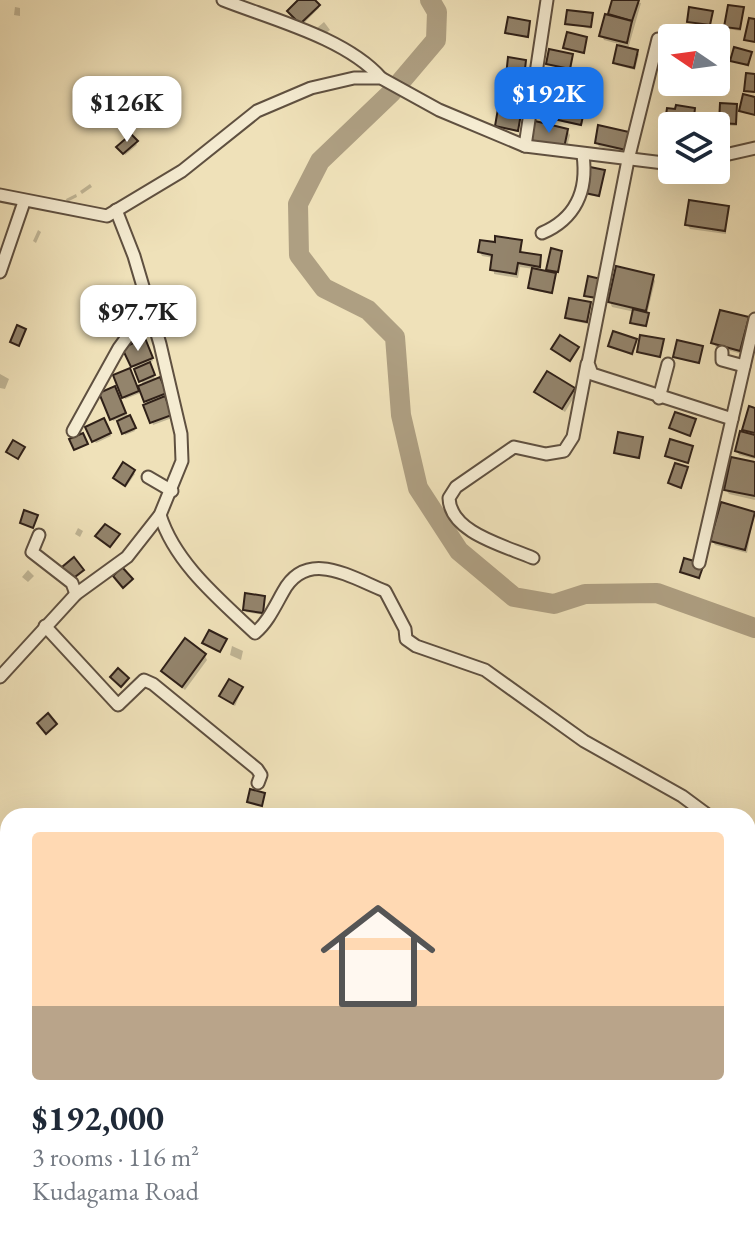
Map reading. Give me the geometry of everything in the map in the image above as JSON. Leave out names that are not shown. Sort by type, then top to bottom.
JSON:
[{"type":"street","points":[[223,0],[317,37],[371,66],[381,78],[439,110],[525,146],[658,163]]},
{"type":"street","points":[[525,146],[547,0]]},
{"type":"street","points":[[533,558],[468,529],[455,518],[449,498],[456,487],[514,447],[546,454],[564,451],[573,437],[628,160],[658,39]]},
{"type":"street","points":[[0,195],[107,216],[182,171],[257,111],[311,88],[354,78],[381,78]]},
{"type":"street","points":[[730,154],[755,148]]},
{"type":"street","points":[[542,233],[559,226],[577,209],[585,167],[583,155]]},
{"type":"street","points":[[0,272],[24,202]]},
{"type":"street","points":[[2,669],[76,594],[127,557],[160,515],[182,461],[181,434],[149,307],[116,210]]},
{"type":"street","points":[[73,431],[119,348],[149,307]]},
{"type":"street","points":[[699,563],[755,319]]},
{"type":"street","points":[[722,352],[722,360],[744,366]]},
{"type":"street","points":[[588,363],[592,374],[732,419]]},
{"type":"street","points":[[659,398],[668,364]]},
{"type":"street","points":[[148,477],[172,491]]},
{"type":"street","points":[[160,515],[167,538],[210,590],[255,633],[264,625],[287,584],[306,568],[319,565],[385,591],[405,629],[406,639],[416,646],[485,670],[584,741],[698,808]]},
{"type":"street","points":[[39,535],[32,552],[72,583],[76,594]]},
{"type":"street","points":[[45,626],[118,705],[144,680],[153,684],[257,769],[261,775],[258,783]]},
{"type":"building","points":[[298,0],[315,0],[320,5],[300,24],[287,11]]},
{"type":"building","points":[[612,0],[639,0],[632,21],[608,14]]},
{"type":"building","points":[[728,5],[744,7],[740,29],[725,24]]},
{"type":"building","points":[[689,7],[713,11],[710,24],[687,22]]},
{"type":"building","points":[[567,10],[593,13],[591,27],[565,24]]},
{"type":"building","points":[[605,14],[632,21],[627,43],[599,36]]},
{"type":"building","points":[[508,17],[530,21],[528,37],[505,33]]},
{"type":"building","points":[[749,18],[755,19],[755,42],[744,40]]},
{"type":"building","points":[[567,32],[587,37],[584,53],[563,48]]},
{"type":"building","points":[[617,45],[638,50],[634,68],[613,63]]},
{"type":"building","points":[[734,47],[752,52],[748,65],[730,61]]},
{"type":"building","points":[[549,49],[573,54],[570,69],[546,64]]},
{"type":"building","points":[[508,57],[526,60],[524,78],[506,76]]},
{"type":"building","points":[[746,73],[755,74],[755,92],[744,91]]},
{"type":"building","points":[[552,75],[578,81],[575,95],[549,89]]},
{"type":"building","points":[[743,94],[755,97],[755,115],[739,111]]},
{"type":"building","points":[[563,98],[586,103],[581,125],[558,120]]},
{"type":"building","points":[[499,103],[522,108],[518,131],[495,126]]},
{"type":"building","points":[[720,103],[737,104],[736,124],[730,124],[730,112],[720,112]]},
{"type":"building","points":[[676,105],[695,108],[695,112],[666,112],[667,108],[675,109]]},
{"type":"building","points":[[535,121],[568,129],[564,148],[530,140]]},
{"type":"building","points":[[598,125],[629,132],[626,150],[595,143]]},
{"type":"building","points":[[131,134],[138,141],[123,154],[116,147]]},
{"type":"building","points":[[590,167],[605,170],[599,196],[585,193]]},
{"type":"building","points":[[689,200],[729,206],[725,231],[685,225]]},
{"type":"building","points":[[495,236],[522,240],[520,252],[541,255],[540,267],[518,263],[516,274],[490,270],[492,255],[478,252],[480,240],[495,242]]},
{"type":"building","points":[[551,248],[562,251],[558,272],[546,270]]},
{"type":"building","points":[[616,266],[654,275],[646,311],[608,302]]},
{"type":"building","points":[[532,268],[556,273],[552,293],[528,288]]},
{"type":"building","points":[[588,276],[601,279],[597,298],[584,296]]},
{"type":"building","points":[[569,298],[591,302],[587,322],[565,318]]},
{"type":"building","points":[[633,309],[649,313],[646,326],[630,323]]},
{"type":"building","points":[[720,310],[749,317],[740,351],[711,343]]},
{"type":"building","points":[[17,325],[26,329],[19,346],[10,342]]},
{"type":"building","points":[[613,331],[637,339],[632,354],[608,346]]},
{"type":"building","points":[[560,335],[579,347],[570,361],[551,349]]},
{"type":"building","points":[[640,335],[664,339],[660,357],[637,352]]},
{"type":"building","points":[[145,338],[153,358],[131,367],[122,348]]},
{"type":"building","points":[[677,340],[703,346],[699,363],[673,357]]},
{"type":"building","points":[[150,362],[155,375],[139,382],[134,369]]},
{"type":"building","points":[[130,368],[139,391],[122,398],[113,375]]},
{"type":"building","points":[[547,371],[575,388],[562,409],[534,392]]},
{"type":"building","points":[[160,377],[167,393],[144,402],[138,386]]},
{"type":"building","points":[[115,386],[126,413],[110,420],[99,393]]},
{"type":"building","points":[[165,396],[172,415],[150,423],[143,405]]},
{"type":"building","points":[[749,406],[755,408],[755,433],[742,430]]},
{"type":"building","points":[[675,412],[696,419],[690,436],[669,428]]},
{"type":"building","points":[[130,415],[136,428],[122,434],[117,421]]},
{"type":"building","points":[[104,418],[111,433],[92,442],[85,427]]},
{"type":"building","points":[[740,431],[755,435],[755,457],[735,451]]},
{"type":"building","points":[[618,432],[643,437],[639,458],[614,453]]},
{"type":"building","points":[[83,433],[88,444],[74,450],[69,439]]},
{"type":"building","points":[[670,439],[693,446],[688,463],[665,456]]},
{"type":"building","points":[[13,440],[25,447],[18,459],[6,452]]},
{"type":"building","points":[[731,457],[755,462],[755,496],[724,490]]},
{"type":"building","points":[[123,462],[135,470],[125,486],[113,478]]},
{"type":"building","points":[[675,463],[688,467],[681,488],[668,483]]},
{"type":"building","points":[[721,502],[755,512],[745,550],[710,541]]},
{"type":"building","points":[[24,510],[38,515],[33,528],[20,523]]},
{"type":"building","points":[[105,524],[120,534],[110,547],[95,536]]},
{"type":"building","points":[[74,557],[84,570],[71,580],[62,567]]},
{"type":"building","points":[[684,558],[704,564],[699,578],[680,572]]},
{"type":"building","points":[[122,567],[133,579],[123,588],[113,576]]},
{"type":"building","points":[[245,593],[265,596],[263,613],[243,610]]},
{"type":"building","points":[[209,630],[227,639],[220,652],[202,643]]},
{"type":"building","points":[[185,638],[206,654],[182,687],[161,671]]},
{"type":"building","points":[[118,668],[129,678],[121,687],[110,677]]},
{"type":"building","points":[[229,679],[243,687],[233,704],[219,696]]},
{"type":"building","points":[[48,713],[57,724],[46,734],[37,723]]},
{"type":"building","points":[[250,789],[265,793],[262,806],[247,802]]},
{"type":"waterway","points":[[430,0],[437,12],[436,40],[391,93],[320,161],[298,204],[299,255],[324,288],[368,310],[395,337],[401,415],[418,488],[459,551],[514,597],[554,604],[585,594],[657,593],[755,628]]}]
